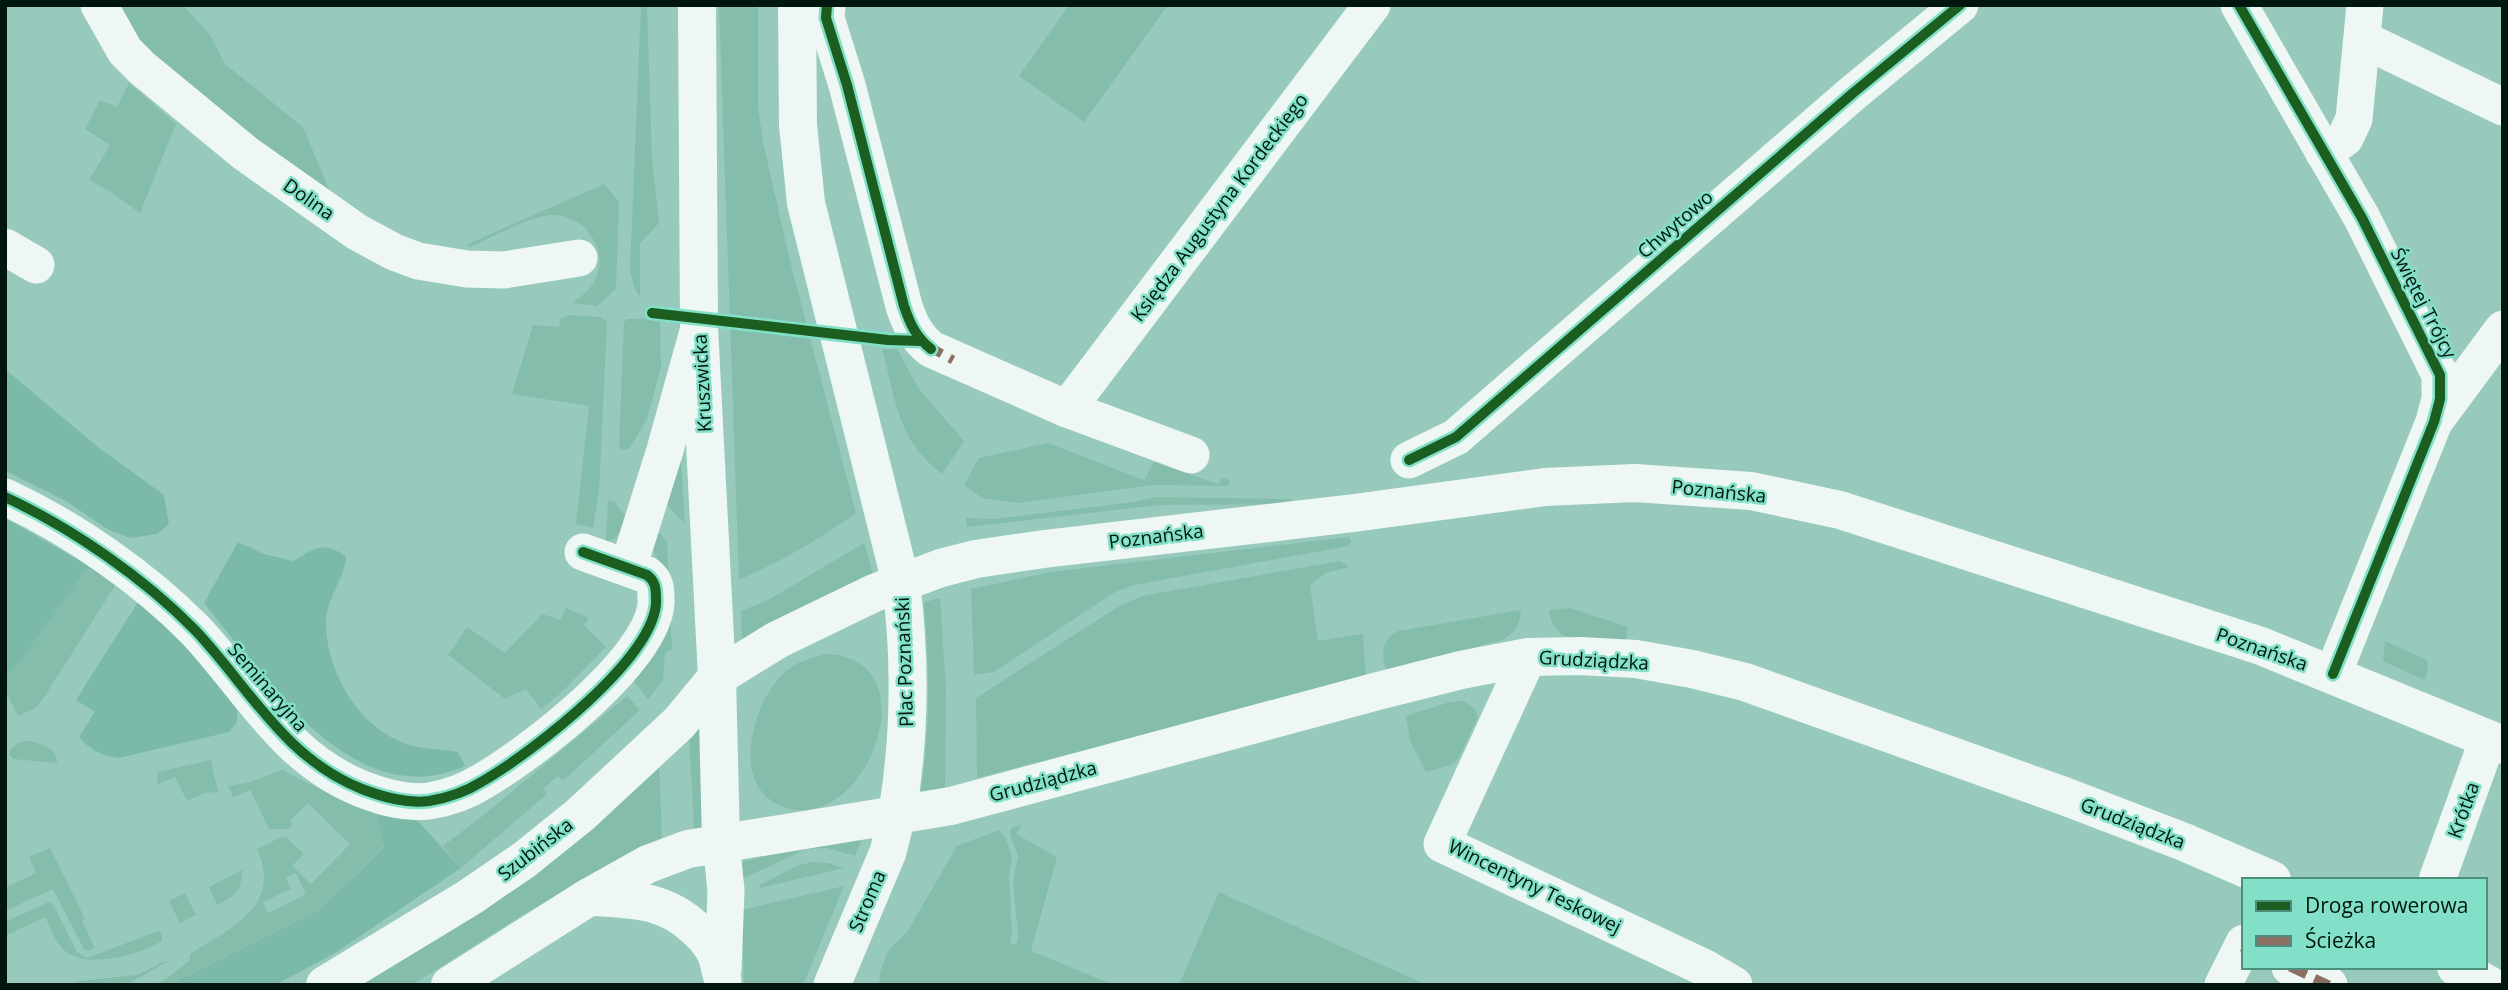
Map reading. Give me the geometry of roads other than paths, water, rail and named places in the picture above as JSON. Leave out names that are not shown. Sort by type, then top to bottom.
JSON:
[{"type":"main road","name":"Kruszwicka","points":[[697,5],[699,327],[717,677]]},
{"type":"main road","points":[[797,5],[798,125],[806,203],[817,258],[901,583]]},
{"type":"main road","name":"Poznańska","points":[[901,583],[959,563],[1044,549],[1354,513],[1545,487],[1635,483],[1751,491],[1840,510],[2261,646],[2496,742]]},
{"type":"main road","name":"Plac Poznański","points":[[717,677],[777,640],[836,610],[901,583],[906,621],[909,701],[897,815]]},
{"type":"main road","name":"Grudziądzka","points":[[897,815],[951,806],[1461,670],[1528,657],[1580,656],[1636,659],[1745,682],[2064,796],[2184,842],[2267,878]]},
{"type":"main road","points":[[717,677],[721,842]]},
{"type":"main road","name":"Szubińska","points":[[325,985],[470,897],[524,860],[580,815],[679,723],[717,677]]},
{"type":"main road","points":[[450,985],[589,897],[648,864],[688,849],[721,842],[897,815]]},
{"type":"main road","points":[[2460,969],[2489,985]]},
{"type":"street","name":"Dolina","points":[[99,5],[125,51],[142,68],[265,169],[357,232],[394,252],[418,261],[467,270],[504,270],[579,258]]},
{"type":"street","points":[[827,5],[826,18],[847,85],[904,306],[920,341],[931,349],[1067,409],[1191,455]]},
{"type":"street","name":"Księdza Augustyna Kordeckiego","points":[[1067,409],[1372,5]]},
{"type":"street","name":"Chwytowo","points":[[1409,460],[1457,437],[1843,101],[1959,5]]},
{"type":"street","name":"Świętej Trójcy","points":[[2239,5],[2362,218],[2440,375],[2440,399],[2434,422],[2333,674]]},
{"type":"street","points":[[2324,153],[2345,138],[2354,119],[2364,22],[2503,107]]},
{"type":"street","points":[[5,247],[36,265]]},
{"type":"street","points":[[628,568],[663,458],[699,327]]},
{"type":"street","points":[[2434,422],[2503,329]]},
{"type":"street","name":"Seminaryjna","points":[[5,497],[58,526],[162,599],[214,651],[281,733],[326,771],[380,795],[412,802],[428,801],[465,790],[501,769],[614,677],[637,649],[654,615],[655,588],[652,579],[583,552]]},
{"type":"street","name":"Wincentyny Teskowej","points":[[1528,657],[1442,844],[1705,968],[1734,985]]},
{"type":"street","name":"Krótka","points":[[2438,878],[2496,742]]},
{"type":"street","name":"Stroma","points":[[832,985],[888,852],[897,815]]},
{"type":"street","points":[[721,842],[726,905],[723,983]]},
{"type":"street","points":[[589,897],[652,904],[668,908],[682,916],[706,938],[715,954],[723,983]]},
{"type":"street","points":[[2223,985],[2242,948]]},
{"type":"street","points":[[2294,969],[2329,985]]}]
